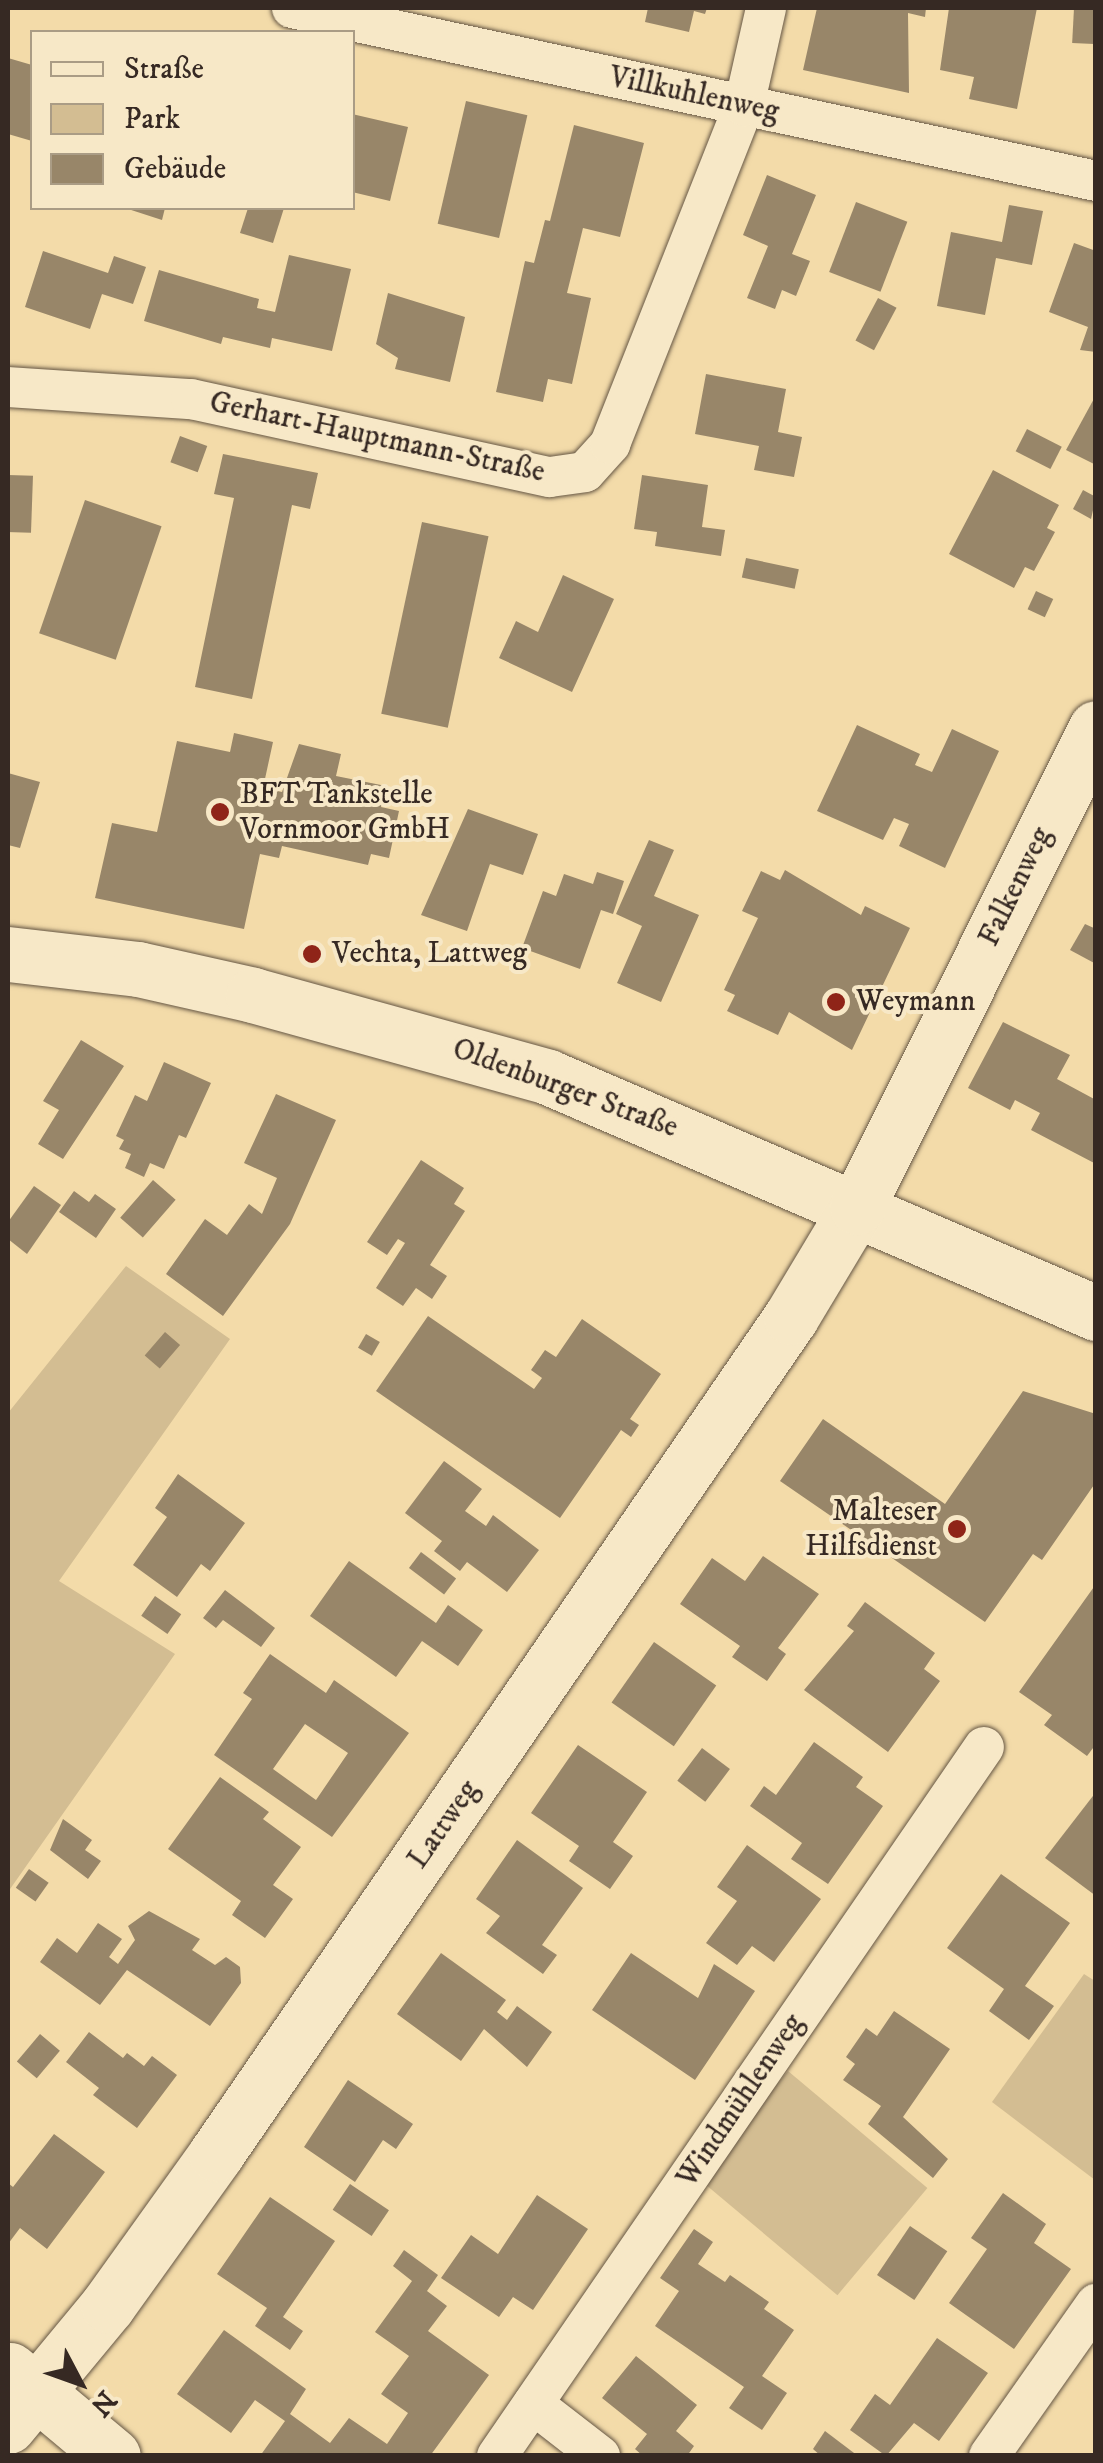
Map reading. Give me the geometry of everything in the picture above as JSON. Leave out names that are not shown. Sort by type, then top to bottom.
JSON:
[{"type":"main road","name":"Falkenweg","points":[[857,1206],[1096,728]]},
{"type":"main road","name":"Oldenburger Straße","points":[[8,954],[138,970],[449,1046],[548,1077],[857,1206],[1096,1313]]},
{"type":"main road","name":"Lattweg","points":[[17,2396],[108,2305],[228,2138],[720,1424],[857,1206]]},
{"type":"main road","points":[[17,2396],[114,2456]]},
{"type":"street","name":"Villkuhlenweg","points":[[292,8],[1096,181]]},
{"type":"street","name":"Gerhart-Hauptmann-Straße","points":[[8,388],[191,399],[550,476],[584,472],[610,444],[744,106],[766,8]]},
{"type":"street","name":"Windmühlenweg","points":[[497,2456],[984,1747]]},
{"type":"street","points":[[989,2456],[1096,2304]]},
{"type":"street","points":[[533,2404],[600,2456]]},
{"type":"green space","points":[[126,1266],[230,1339],[59,1581],[175,1654],[8,1892],[8,1413]]},
{"type":"green space","points":[[1084,1974],[1095,1981],[1095,2180],[992,2102]]},
{"type":"green space","points":[[788,2071],[927,2188],[837,2295],[698,2178]]},
{"type":"building","points":[[648,8],[707,8],[705,14],[694,11],[689,32],[645,22]]},
{"type":"building","points":[[817,8],[926,8],[925,17],[908,13],[909,93],[803,70]]},
{"type":"building","points":[[949,8],[1037,8],[1017,109],[969,99],[974,77],[940,70]]},
{"type":"building","points":[[1074,8],[1096,9],[1094,44],[1072,43]]},
{"type":"building","points":[[8,58],[30,64],[30,140],[8,134]]},
{"type":"building","points":[[466,101],[527,115],[499,238],[438,224]]},
{"type":"building","points":[[355,115],[408,127],[390,201],[355,193]]},
{"type":"building","points":[[574,125],[644,143],[620,237],[583,228],[567,293],[591,298],[572,384],[548,379],[543,402],[496,392],[525,261],[534,263],[545,220],[550,221]]},
{"type":"building","points":[[767,175],[816,195],[792,254],[810,261],[796,296],[782,290],[775,309],[747,298],[768,246],[743,235]]},
{"type":"building","points":[[856,202],[907,222],[880,292],[829,272]]},
{"type":"building","points":[[1009,205],[1043,211],[1032,265],[996,258],[985,315],[937,306],[951,232],[1002,242]]},
{"type":"building","points":[[131,210],[164,210],[162,220]]},
{"type":"building","points":[[247,210],[283,210],[273,243],[240,233]]},
{"type":"building","points":[[1074,243],[1096,251],[1096,352],[1080,350],[1088,327],[1049,312]]},
{"type":"building","points":[[43,251],[108,273],[114,256],[146,267],[133,304],[102,294],[90,329],[25,307]]},
{"type":"building","points":[[289,255],[351,269],[332,351],[272,338],[270,348],[223,337],[221,344],[144,321],[159,270],[259,299],[257,308],[275,312]]},
{"type":"building","points":[[388,293],[465,317],[450,382],[395,369],[398,358],[376,344]]},
{"type":"building","points":[[878,298],[897,308],[874,350],[855,340]]},
{"type":"building","points":[[706,374],[786,389],[778,432],[802,437],[794,477],[754,470],[759,446],[695,434]]},
{"type":"building","points":[[1096,395],[1096,465],[1066,450]]},
{"type":"building","points":[[1027,429],[1062,447],[1050,469],[1016,451]]},
{"type":"building","points":[[180,436],[207,446],[198,472],[170,462]]},
{"type":"building","points":[[223,454],[318,473],[310,509],[292,505],[252,699],[195,687],[234,498],[214,494]]},
{"type":"building","points":[[993,470],[1059,505],[1047,528],[1055,532],[1034,571],[1025,567],[1014,588],[949,554]]},
{"type":"building","points":[[8,475],[33,476],[31,533],[8,532]]},
{"type":"building","points":[[642,475],[708,485],[702,527],[725,530],[721,556],[655,546],[657,532],[634,529]]},
{"type":"building","points":[[1083,490],[1096,497],[1091,519],[1073,509]]},
{"type":"building","points":[[85,500],[162,526],[116,660],[39,633]]},
{"type":"building","points":[[422,522],[489,536],[448,728],[381,714]]},
{"type":"building","points":[[746,558],[799,569],[795,589],[742,578]]},
{"type":"building","points":[[563,575],[614,599],[572,692],[499,658],[516,621],[538,632]]},
{"type":"building","points":[[1036,591],[1053,599],[1045,617],[1028,609]]},
{"type":"building","points":[[857,725],[920,754],[915,765],[932,772],[952,729],[999,751],[945,868],[899,846],[909,824],[894,818],[883,840],[817,811]]},
{"type":"building","points":[[234,733],[273,742],[263,788],[282,792],[299,744],[341,754],[336,776],[386,786],[381,807],[399,811],[389,858],[371,854],[368,865],[282,846],[279,858],[260,854],[244,929],[95,898],[112,823],[157,832],[177,741],[230,752]]},
{"type":"building","points":[[8,773],[40,782],[20,848],[8,845]]},
{"type":"building","points":[[468,809],[538,834],[523,875],[490,864],[467,931],[421,915]]},
{"type":"building","points":[[649,840],[674,850],[654,896],[699,915],[661,1002],[617,983],[642,926],[616,914]]},
{"type":"building","points":[[785,870],[861,915],[865,906],[910,928],[852,1050],[789,1012],[778,1035],[727,1011],[735,995],[724,990],[758,918],[742,911],[761,871],[780,880]]},
{"type":"building","points":[[597,872],[624,881],[613,914],[601,910],[580,969],[522,948],[543,891],[556,896],[564,874],[593,884]]},
{"type":"building","points":[[1085,924],[1096,929],[1096,964],[1070,950]]},
{"type":"building","points":[[1003,1022],[1070,1055],[1057,1079],[1096,1100],[1096,1164],[1031,1130],[1040,1113],[1015,1100],[1010,1110],[968,1088]]},
{"type":"building","points":[[81,1040],[124,1066],[63,1159],[38,1144],[59,1110],[43,1101]]},
{"type":"building","points":[[164,1062],[211,1083],[186,1138],[179,1135],[164,1169],[150,1163],[144,1177],[125,1168],[131,1154],[119,1149],[124,1140],[116,1136],[135,1095],[147,1101]]},
{"type":"building","points":[[276,1094],[336,1120],[290,1224],[223,1316],[166,1274],[205,1219],[227,1235],[249,1204],[262,1214],[277,1178],[244,1163]]},
{"type":"building","points":[[421,1160],[464,1188],[454,1204],[465,1211],[430,1265],[447,1276],[432,1299],[416,1288],[403,1306],[376,1288],[405,1243],[398,1239],[387,1255],[367,1242]]},
{"type":"building","points":[[153,1180],[176,1200],[143,1237],[120,1218]]},
{"type":"building","points":[[34,1186],[61,1205],[27,1254],[8,1239],[8,1222]]},
{"type":"building","points":[[74,1191],[89,1202],[95,1194],[116,1209],[96,1238],[59,1212]]},
{"type":"building","points":[[428,1316],[534,1389],[542,1378],[531,1370],[545,1350],[556,1357],[582,1319],[661,1374],[630,1419],[639,1425],[631,1437],[621,1430],[560,1518],[376,1391]]},
{"type":"building","points":[[165,1332],[180,1345],[160,1369],[145,1355]]},
{"type":"building","points":[[366,1334],[380,1342],[372,1356],[358,1348]]},
{"type":"building","name":"Malteser Hilfsdienst","points":[[1023,1391],[1096,1414],[1096,1482],[1042,1560],[1033,1554],[985,1622],[780,1481],[823,1419],[945,1504]]},
{"type":"building","points":[[444,1461],[482,1489],[465,1511],[486,1526],[493,1515],[539,1550],[507,1592],[467,1562],[460,1571],[434,1551],[442,1541],[405,1513]]},
{"type":"building","points":[[178,1474],[245,1523],[210,1571],[201,1564],[177,1597],[133,1565],[167,1517],[155,1508]]},
{"type":"building","points":[[421,1552],[456,1578],[444,1594],[409,1568]]},
{"type":"building","points":[[763,1556],[819,1594],[778,1648],[786,1654],[767,1681],[732,1657],[740,1646],[680,1604],[712,1558],[745,1581]]},
{"type":"building","points":[[349,1561],[436,1623],[448,1605],[483,1630],[458,1666],[422,1641],[396,1677],[310,1616]]},
{"type":"building","points":[[1096,1584],[1096,1744],[1087,1756],[1044,1725],[1052,1715],[1019,1692]]},
{"type":"building","points":[[225,1590],[275,1628],[261,1647],[223,1620],[216,1628],[203,1618]]},
{"type":"building","points":[[155,1596],[181,1614],[167,1634],[141,1616]]},
{"type":"building","points":[[865,1602],[935,1653],[924,1669],[940,1681],[888,1752],[804,1690],[854,1631],[847,1626]]},
{"type":"building","points":[[654,1642],[716,1686],[674,1746],[612,1703]]},
{"type":"building","points":[[270,1654],[326,1693],[334,1680],[409,1733],[332,1837],[214,1755],[252,1699],[243,1693]],"holes":[[[305,1724],[348,1753],[316,1800],[273,1769]]]},
{"type":"building","points":[[814,1742],[863,1777],[856,1787],[883,1806],[828,1884],[791,1859],[802,1843],[750,1806],[764,1786],[776,1795]]},
{"type":"building","points":[[578,1745],[647,1792],[613,1842],[633,1856],[610,1889],[569,1861],[579,1846],[531,1813]]},
{"type":"building","points":[[702,1748],[730,1769],[705,1802],[677,1781]]},
{"type":"building","points":[[220,1777],[269,1812],[263,1819],[301,1847],[273,1885],[293,1899],[265,1938],[232,1915],[241,1901],[168,1849]]},
{"type":"building","points":[[1096,1792],[1096,1896],[1045,1858]]},
{"type":"building","points":[[63,1819],[92,1840],[85,1850],[101,1861],[88,1879],[50,1850]]},
{"type":"building","points":[[517,1840],[583,1888],[542,1945],[557,1955],[543,1974],[486,1933],[500,1916],[476,1899]]},
{"type":"building","points":[[747,1845],[821,1899],[774,1962],[752,1946],[737,1965],[706,1943],[737,1901],[717,1887]]},
{"type":"building","points":[[29,1869],[49,1883],[35,1902],[16,1888]]},
{"type":"building","points":[[1001,1874],[1070,1923],[1025,1986],[1054,2006],[1029,2040],[989,2011],[1004,1989],[947,1948]]},
{"type":"building","points":[[149,1911],[200,1939],[192,1950],[215,1965],[226,1957],[240,1967],[241,1983],[210,2026],[127,1970],[100,2005],[40,1962],[57,1938],[77,1953],[98,1923],[122,1939],[109,1957],[118,1964],[135,1940],[128,1926]]},
{"type":"building","points":[[441,1953],[506,2000],[497,2012],[507,2020],[517,2006],[552,2032],[527,2067],[484,2029],[461,2061],[397,2014]]},
{"type":"building","points":[[631,1953],[698,1998],[714,1964],[755,1991],[695,2080],[592,2010]]},
{"type":"building","points":[[894,2011],[950,2049],[903,2117],[948,2159],[933,2178],[868,2124],[881,2106],[843,2080],[855,2064],[846,2057],[866,2028],[877,2036]]},
{"type":"building","points":[[89,2032],[123,2058],[127,2053],[144,2066],[152,2056],[177,2075],[137,2128],[93,2095],[99,2088],[66,2062]]},
{"type":"building","points":[[40,2034],[60,2051],[37,2078],[17,2062]]},
{"type":"building","points":[[348,2080],[413,2124],[396,2149],[383,2140],[355,2182],[304,2147]]},
{"type":"building","points":[[54,2134],[105,2172],[47,2249],[20,2228],[8,2244],[8,2183],[13,2187]]},
{"type":"building","points":[[350,2184],[389,2210],[372,2236],[333,2210]]},
{"type":"building","points":[[1003,2193],[1046,2224],[1034,2243],[1071,2269],[1014,2349],[949,2303],[987,2249],[971,2238]]},
{"type":"building","points":[[537,2195],[588,2229],[533,2310],[513,2297],[499,2317],[441,2278],[471,2235],[498,2254]]},
{"type":"building","points":[[270,2197],[335,2241],[283,2317],[303,2331],[290,2350],[255,2326],[267,2308],[217,2274]]},
{"type":"building","points":[[910,2226],[947,2251],[914,2300],[877,2275]]},
{"type":"building","points":[[694,2229],[713,2242],[698,2264],[725,2282],[730,2275],[769,2302],[764,2309],[794,2330],[762,2376],[787,2393],[762,2430],[729,2408],[744,2387],[655,2326],[679,2291],[660,2278]]},
{"type":"building","points":[[404,2250],[438,2275],[427,2291],[447,2306],[428,2331],[489,2375],[430,2456],[260,2456],[285,2421],[255,2400],[231,2433],[177,2394],[224,2330],[306,2389],[290,2414],[330,2443],[349,2418],[387,2444],[408,2413],[381,2394],[409,2356],[375,2332],[412,2281],[393,2266]]},
{"type":"building","points":[[937,2338],[988,2373],[939,2441],[914,2423],[886,2456],[850,2430],[875,2394],[890,2405]]},
{"type":"building","points":[[636,2356],[697,2405],[676,2431],[694,2446],[687,2456],[643,2456],[635,2449],[647,2434],[602,2398]]},
{"type":"building","points":[[825,2431],[858,2456],[821,2456],[813,2449]]},
{"type":"place","name":"BFT Tankstelle Vornmoor GmbH","points":[[220,812]]},
{"type":"place","name":"Vechta, Lattweg","points":[[312,954]]},
{"type":"place","name":"Weymann","points":[[836,1002]]},
{"type":"place","name":"Malteser Hilfsdienst","points":[[957,1529]]}]
